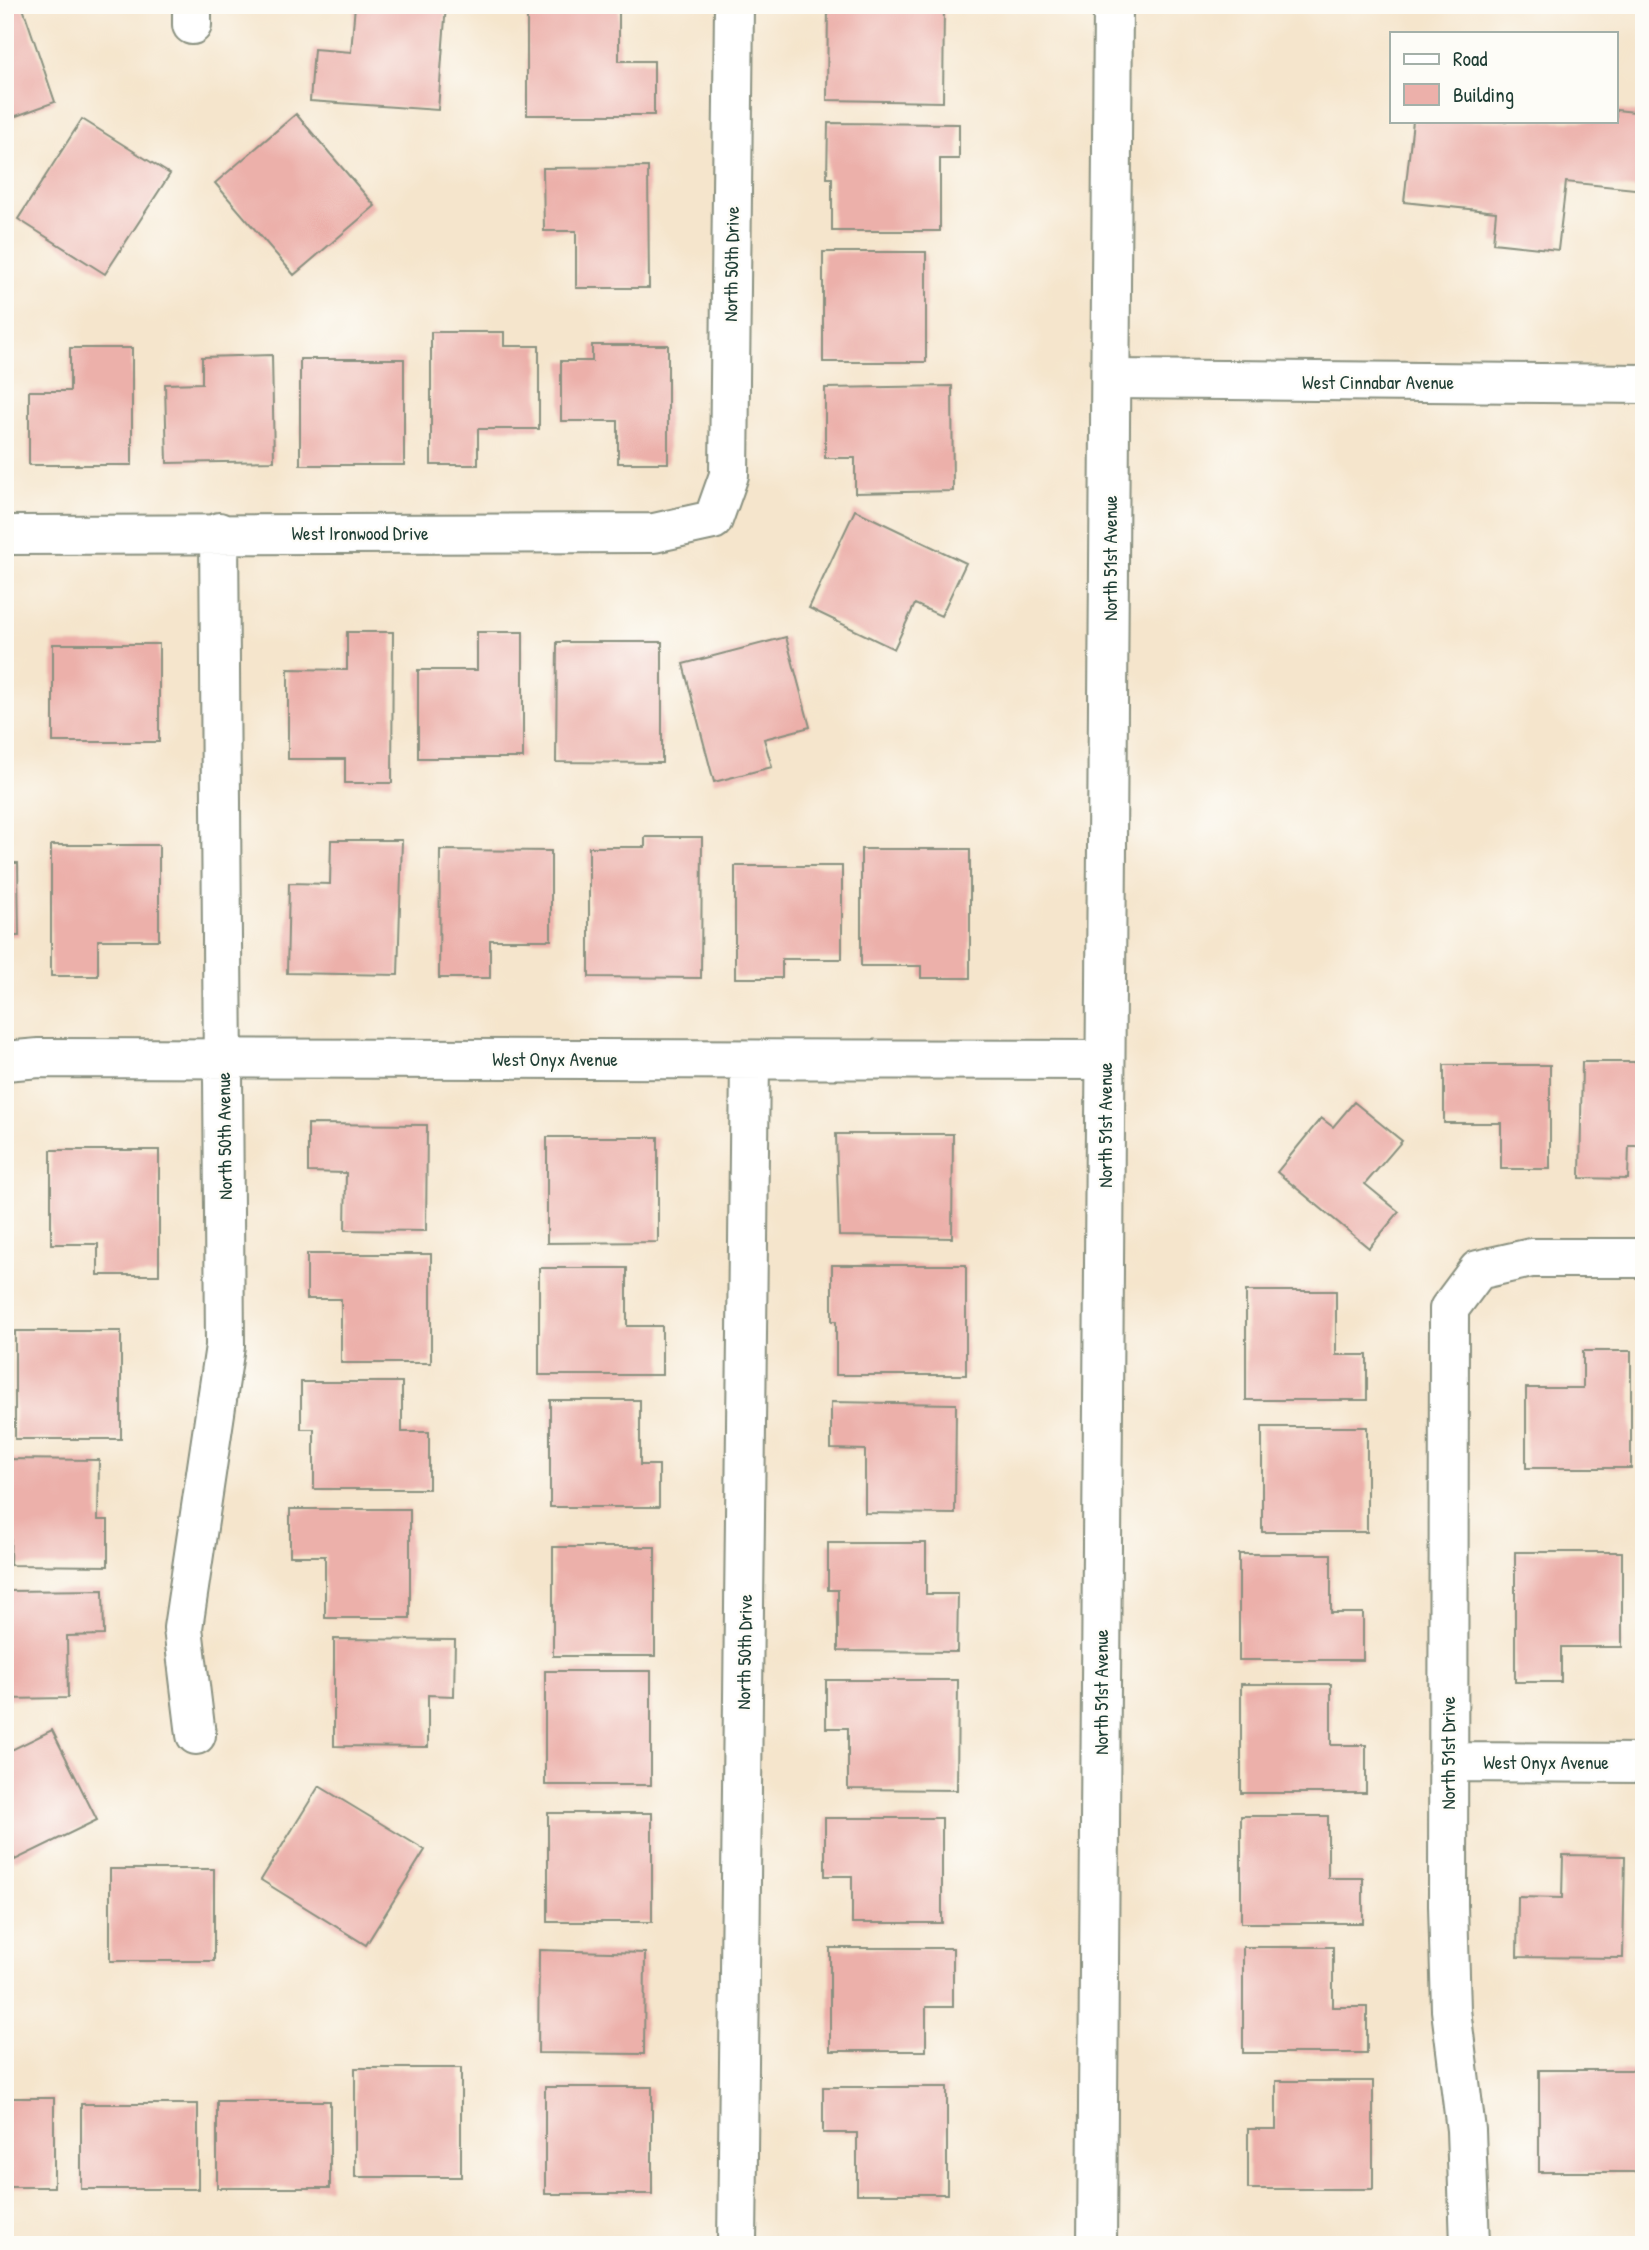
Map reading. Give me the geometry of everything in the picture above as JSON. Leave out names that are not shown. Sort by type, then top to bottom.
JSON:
[{"type":"street","name":"North 50th Drive","points":[[713,520],[729,475],[734,5]]},
{"type":"street","name":"North 51st Avenue","points":[[1097,2245],[1113,5]]},
{"type":"street","name":"West Cinnabar Avenue","points":[[1111,379],[1644,384]]},
{"type":"street","name":"West Ironwood Drive","points":[[5,535],[219,532],[654,533],[713,520]]},
{"type":"street","name":"North 50th Avenue","points":[[196,1735],[183,1628],[225,1346],[219,532]]},
{"type":"street","name":"West Onyx Avenue","points":[[5,1061],[39,1058],[1105,1059]]},
{"type":"street","name":"North 50th Drive","points":[[737,2245],[750,1059]]},
{"type":"street","name":"North 51st Drive","points":[[1470,2245],[1466,2130],[1451,2010],[1448,1762],[1450,1309],[1478,1270],[1531,1258],[1644,1258]]},
{"type":"street","name":"West Onyx Avenue","points":[[1448,1762],[1644,1763]]},
{"type":"building","points":[[22,5],[55,102],[5,120],[5,9]]},
{"type":"building","points":[[355,5],[446,5],[438,110],[310,101],[314,49],[351,52]]},
{"type":"building","points":[[828,5],[944,5],[943,102],[827,100]]},
{"type":"building","points":[[527,8],[619,8],[619,61],[654,61],[654,115],[527,115]]},
{"type":"building","points":[[1618,110],[1644,113],[1644,190],[1566,182],[1558,250],[1493,243],[1496,212],[1404,202],[1413,122],[1618,122]]},
{"type":"building","points":[[296,114],[375,206],[294,275],[215,183]]},
{"type":"building","points":[[82,119],[170,174],[105,274],[18,219]]},
{"type":"building","points":[[828,123],[959,124],[959,159],[940,159],[940,231],[832,231],[832,178],[827,178]]},
{"type":"building","points":[[648,167],[649,288],[576,288],[576,231],[544,231],[543,168]]},
{"type":"building","points":[[823,252],[926,252],[926,362],[823,362]]},
{"type":"building","points":[[431,332],[504,332],[504,346],[539,346],[539,429],[478,429],[478,465],[431,465]]},
{"type":"building","points":[[592,345],[668,345],[668,463],[618,463],[618,421],[561,421],[561,361],[592,361]]},
{"type":"building","points":[[70,348],[132,348],[132,465],[29,465],[29,391],[70,391]]},
{"type":"building","points":[[272,355],[274,461],[167,463],[165,384],[202,383],[202,357]]},
{"type":"building","points":[[300,359],[404,359],[404,465],[300,465]]},
{"type":"building","points":[[952,386],[953,491],[855,493],[855,458],[825,458],[825,388]]},
{"type":"building","points":[[855,510],[966,563],[941,616],[915,604],[894,649],[809,608]]},
{"type":"building","points":[[347,632],[393,632],[392,783],[345,783],[345,759],[288,759],[288,669],[347,670]]},
{"type":"building","points":[[477,632],[523,632],[523,758],[418,758],[418,670],[477,670]]},
{"type":"building","points":[[786,637],[810,727],[764,739],[772,767],[714,782],[683,664]]},
{"type":"building","points":[[557,642],[662,642],[662,763],[556,762]]},
{"type":"building","points":[[53,644],[159,644],[159,742],[53,742]]},
{"type":"building","points":[[645,837],[702,837],[701,978],[589,977],[589,847],[645,847]]},
{"type":"building","points":[[331,840],[402,840],[398,975],[287,973],[289,883],[330,884]]},
{"type":"building","points":[[51,845],[159,845],[159,940],[98,940],[98,976],[51,976]]},
{"type":"building","points":[[861,849],[970,849],[970,978],[921,978],[921,966],[861,966]]},
{"type":"building","points":[[440,850],[551,851],[551,940],[490,940],[490,978],[439,978]]},
{"type":"building","points":[[5,863],[18,863],[19,936],[5,936]]},
{"type":"building","points":[[735,866],[842,866],[842,959],[782,959],[782,978],[735,978]]},
{"type":"building","points":[[1582,1062],[1644,1062],[1644,1146],[1629,1146],[1628,1179],[1580,1178]]},
{"type":"building","points":[[1444,1065],[1550,1065],[1550,1169],[1501,1169],[1501,1123],[1444,1123]]},
{"type":"building","points":[[1354,1102],[1402,1141],[1365,1184],[1399,1212],[1369,1248],[1277,1172],[1321,1118],[1333,1127]]},
{"type":"building","points":[[308,1124],[427,1125],[426,1231],[345,1230],[346,1173],[308,1172]]},
{"type":"building","points":[[836,1134],[953,1134],[952,1238],[839,1236]]},
{"type":"building","points":[[547,1137],[658,1137],[658,1242],[547,1243]]},
{"type":"building","points":[[51,1150],[159,1150],[159,1275],[98,1275],[98,1244],[51,1244]]},
{"type":"building","points":[[5,1182],[8,1182],[10,1270],[5,1270]]},
{"type":"building","points":[[307,1254],[431,1254],[431,1363],[341,1363],[341,1299],[307,1299]]},
{"type":"building","points":[[832,1265],[966,1265],[966,1375],[836,1375]]},
{"type":"building","points":[[539,1268],[627,1268],[627,1326],[662,1326],[662,1375],[539,1375]]},
{"type":"building","points":[[1246,1291],[1336,1291],[1336,1355],[1367,1355],[1367,1400],[1246,1400]]},
{"type":"building","points":[[15,1331],[121,1331],[121,1439],[15,1439]]},
{"type":"building","points":[[1583,1351],[1631,1351],[1631,1468],[1526,1468],[1526,1388],[1583,1388]]},
{"type":"building","points":[[301,1382],[402,1382],[402,1432],[429,1432],[429,1489],[314,1489],[314,1429],[301,1429]]},
{"type":"building","points":[[550,1400],[640,1400],[640,1465],[659,1465],[659,1507],[550,1507]]},
{"type":"building","points":[[831,1402],[956,1404],[955,1514],[865,1513],[865,1450],[831,1449]]},
{"type":"building","points":[[1262,1427],[1367,1427],[1367,1532],[1262,1532]]},
{"type":"building","points":[[5,1459],[99,1460],[98,1520],[108,1520],[108,1566],[10,1565],[11,1519],[5,1519]]},
{"type":"building","points":[[290,1509],[410,1509],[410,1618],[325,1618],[325,1556],[290,1556]]},
{"type":"building","points":[[828,1543],[926,1543],[926,1594],[958,1594],[957,1652],[838,1651],[838,1590],[828,1590]]},
{"type":"building","points":[[553,1547],[655,1547],[655,1656],[553,1656]]},
{"type":"building","points":[[1515,1552],[1622,1552],[1622,1647],[1561,1647],[1561,1682],[1515,1682]]},
{"type":"building","points":[[1239,1554],[1331,1554],[1331,1613],[1363,1613],[1363,1660],[1239,1660]]},
{"type":"building","points":[[103,1590],[104,1635],[67,1636],[68,1698],[5,1699],[5,1591]]},
{"type":"building","points":[[334,1639],[455,1640],[454,1696],[428,1695],[428,1747],[334,1746]]},
{"type":"building","points":[[545,1671],[651,1671],[651,1785],[545,1785]]},
{"type":"building","points":[[826,1680],[958,1680],[957,1790],[848,1789],[848,1728],[826,1728]]},
{"type":"building","points":[[1241,1684],[1331,1684],[1331,1745],[1366,1745],[1366,1793],[1241,1793]]},
{"type":"building","points":[[52,1730],[97,1820],[15,1860],[5,1840],[5,1753]]},
{"type":"building","points":[[319,1786],[425,1850],[366,1945],[261,1880]]},
{"type":"building","points":[[548,1813],[652,1813],[652,1922],[548,1922]]},
{"type":"building","points":[[1241,1816],[1328,1816],[1328,1878],[1363,1878],[1363,1923],[1241,1923]]},
{"type":"building","points":[[825,1818],[942,1818],[942,1923],[852,1923],[852,1876],[825,1876]]},
{"type":"building","points":[[1563,1855],[1625,1856],[1623,1958],[1517,1957],[1518,1897],[1562,1898]]},
{"type":"building","points":[[110,1869],[214,1869],[214,1961],[110,1961]]},
{"type":"building","points":[[1243,1947],[1333,1947],[1333,2007],[1367,2007],[1367,2053],[1243,2053]]},
{"type":"building","points":[[830,1948],[953,1948],[953,2007],[926,2007],[926,2051],[830,2051]]},
{"type":"building","points":[[539,1950],[645,1953],[644,2054],[538,2053]]},
{"type":"building","points":[[355,2068],[461,2068],[461,2177],[355,2177]]},
{"type":"building","points":[[1539,2070],[1644,2070],[1644,2172],[1539,2172]]},
{"type":"building","points":[[1276,2081],[1373,2081],[1373,2189],[1248,2189],[1248,2129],[1276,2129]]},
{"type":"building","points":[[545,2087],[652,2087],[652,2194],[545,2194]]},
{"type":"building","points":[[823,2087],[947,2087],[947,2194],[857,2194],[857,2133],[823,2133]]},
{"type":"building","points":[[5,2098],[54,2098],[54,2187],[5,2187]]},
{"type":"building","points":[[217,2101],[330,2101],[330,2188],[217,2188]]},
{"type":"building","points":[[81,2104],[198,2104],[198,2189],[81,2189]]}]
